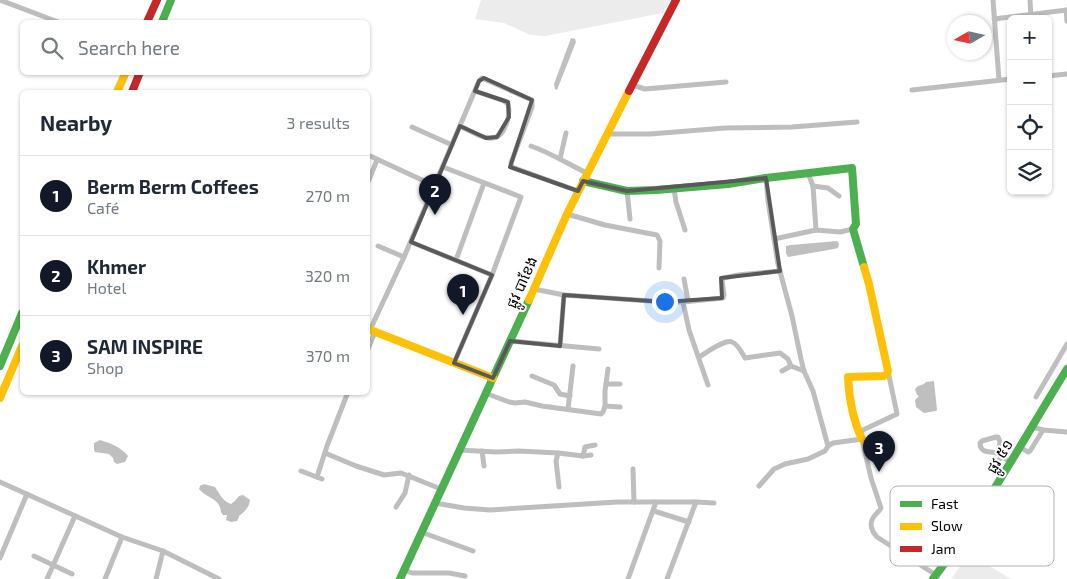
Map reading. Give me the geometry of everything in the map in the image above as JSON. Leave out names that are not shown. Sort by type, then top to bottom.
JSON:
[{"type":"main road","points":[[148,20],[157,0]]},
{"type":"main road","points":[[163,20],[171,0]]},
{"type":"main road","name":"ផ្លូវ បាខែង","points":[[400,579],[567,214],[676,0]]},
{"type":"main road","points":[[118,90],[125,75]]},
{"type":"main road","points":[[133,90],[139,75]]},
{"type":"main road","points":[[583,182],[627,191],[674,189],[852,168],[856,224],[854,229],[869,284],[888,370],[884,376],[848,377],[853,410],[861,437]]},
{"type":"main road","points":[[0,366],[20,318]]},
{"type":"main road","points":[[371,330],[493,378]]},
{"type":"main road","points":[[0,398],[20,351]]},
{"type":"main road","name":"ផ្លូវ ៥១","points":[[997,486],[1011,463],[1038,429],[1067,369]]},
{"type":"main road","name":"ផ្លូវ ៥១","points":[[934,577],[942,566]]},
{"type":"street","points":[[0,0],[53,20]]},
{"type":"street","points":[[993,0],[999,80]]},
{"type":"street","points":[[1030,0],[1031,15]]},
{"type":"street","points":[[1037,15],[1067,10],[1067,21]]},
{"type":"street","points":[[994,19],[1007,18]]},
{"type":"street","points":[[1052,76],[1067,74]]},
{"type":"street","points":[[371,330],[411,242],[479,81],[482,78],[532,100],[532,107],[511,166],[578,191]]},
{"type":"street","points":[[912,90],[1007,79]]},
{"type":"street","points":[[632,84],[645,89],[726,82]]},
{"type":"street","points":[[460,126],[490,139],[502,134],[510,114],[508,104],[475,91]]},
{"type":"street","points":[[607,134],[650,134],[725,128],[857,122]]},
{"type":"street","points":[[412,127],[452,145]]},
{"type":"street","points":[[560,159],[566,133]]},
{"type":"street","points":[[531,146],[587,173]]},
{"type":"street","points":[[370,155],[435,186]]},
{"type":"street","points":[[370,177],[377,160]]},
{"type":"street","points":[[443,166],[521,197],[492,275],[454,363]]},
{"type":"street","points":[[808,173],[813,186],[816,230]]},
{"type":"street","points":[[766,178],[780,271],[804,371],[813,391],[828,446]]},
{"type":"street","points":[[456,260],[484,183]]},
{"type":"street","points":[[813,186],[828,188],[838,196]]},
{"type":"street","points":[[674,189],[684,230]]},
{"type":"street","points":[[627,191],[630,219]]},
{"type":"street","points":[[567,214],[605,225],[657,235],[660,241],[658,268]]},
{"type":"street","points":[[774,238],[816,230],[840,232],[854,229]]},
{"type":"street","points":[[411,242],[492,275]]},
{"type":"street","points":[[378,246],[404,257]]},
{"type":"street","points":[[534,289],[564,295],[665,302],[686,301],[723,298],[722,280],[724,278],[780,271]]},
{"type":"street","points":[[684,279],[689,330],[708,385]]},
{"type":"street","points":[[560,346],[564,295]]},
{"type":"street","points":[[510,341],[599,349]]},
{"type":"street","points":[[699,357],[717,346],[730,342],[737,346],[745,358],[780,352],[788,359],[790,366]]},
{"type":"street","points":[[568,409],[572,366]]},
{"type":"street","points":[[790,366],[804,371]]},
{"type":"street","points":[[782,371],[790,366]]},
{"type":"street","points":[[485,393],[509,402],[524,402],[601,414],[605,406],[608,368]]},
{"type":"street","points":[[888,370],[897,414],[863,430],[861,437],[880,508],[880,511],[873,517],[871,526],[876,537],[890,547]]},
{"type":"street","points":[[532,376],[554,385],[560,394],[570,396]]},
{"type":"street","points":[[606,384],[620,384]]},
{"type":"street","points":[[301,471],[320,478],[324,453],[347,395]]},
{"type":"street","points":[[605,406],[620,407]]},
{"type":"street","points":[[1024,449],[1032,450],[1038,429],[1067,432]]},
{"type":"street","points":[[759,486],[777,466],[808,459],[825,451],[828,446],[835,443],[861,437]]},
{"type":"street","points":[[582,456],[585,447],[595,445]]},
{"type":"street","points":[[459,450],[519,450],[591,456]]},
{"type":"street","points":[[482,451],[484,466]]},
{"type":"street","points":[[324,453],[384,475],[401,473],[409,475],[441,489]]},
{"type":"street","points":[[558,453],[556,461],[559,487]]},
{"type":"street","points":[[995,465],[1000,455],[1011,463]]},
{"type":"street","points":[[633,469],[634,502]]},
{"type":"street","points":[[396,507],[405,493],[409,475]]},
{"type":"street","points":[[0,482],[122,537],[163,552],[218,579]]},
{"type":"street","points":[[0,558],[27,494]]},
{"type":"street","points":[[435,503],[470,509],[490,510],[634,502],[714,503]]},
{"type":"street","points":[[628,579],[656,502]]},
{"type":"street","points":[[667,579],[696,502]]},
{"type":"street","points":[[654,510],[689,522]]},
{"type":"street","points":[[47,579],[75,516]]},
{"type":"street","points":[[421,532],[474,551]]},
{"type":"street","points":[[105,579],[122,537]]},
{"type":"street","points":[[156,579],[163,552]]},
{"type":"street","points":[[34,556],[72,574]]},
{"type":"street","points":[[918,566],[934,577]]},
{"type":"street","points":[[404,570],[412,573],[449,573],[465,576]]},
{"type":"highlighted area","points":[[484,78],[532,100],[510,167],[578,191],[583,181],[627,191],[766,178],[780,271],[721,278],[722,298],[665,302],[564,295],[560,346],[510,341],[493,378],[454,363],[492,275],[411,242],[460,126],[486,138],[497,137],[509,117],[508,102],[475,91],[479,81]]},
{"type":"shaded area","points":[[481,0],[670,0],[663,13],[545,36],[530,35],[504,23],[475,19]]},
{"type":"shaded area","points":[[571,38],[575,39],[576,42],[557,90],[554,84]]},
{"type":"shaded area","points":[[837,241],[839,244],[838,248],[834,249],[788,257],[786,253],[786,246]]},
{"type":"shaded area","points":[[934,381],[937,410],[924,413],[916,407],[915,400],[919,396],[915,389],[926,382]]},
{"type":"shaded area","points":[[100,440],[122,450],[128,456],[125,462],[117,464],[109,454],[95,452],[94,443]]},
{"type":"shaded area","points":[[204,484],[215,487],[220,495],[231,504],[239,496],[243,495],[250,500],[248,507],[239,516],[237,521],[231,522],[226,520],[227,515],[223,515],[218,504],[199,489]]},
{"type":"shaded area","points":[[960,566],[989,566],[1011,579],[951,579]]},
{"type":"waterway","points":[[1036,397],[1067,344]]},
{"type":"traffic: fast","points":[[163,20],[171,0]]},
{"type":"traffic: fast","points":[[583,181],[627,191],[656,190],[728,184],[852,168],[856,224],[853,229],[864,267]]},
{"type":"traffic: fast","points":[[400,579],[529,300]]},
{"type":"traffic: fast","points":[[0,366],[20,318]]},
{"type":"traffic: fast","points":[[996,486],[1067,369]]},
{"type":"traffic: fast","points":[[933,579],[942,566]]},
{"type":"traffic: slow","points":[[118,90],[125,75]]},
{"type":"traffic: slow","points":[[529,300],[567,214],[629,91]]},
{"type":"traffic: slow","points":[[862,439],[852,409],[848,377],[884,376],[888,371],[864,267]]},
{"type":"traffic: slow","points":[[370,330],[493,378]]},
{"type":"traffic: slow","points":[[0,398],[20,351]]},
{"type":"traffic: jam","points":[[148,20],[157,0]]},
{"type":"traffic: jam","points":[[629,91],[676,0]]},
{"type":"traffic: jam","points":[[133,90],[139,75]]},
{"type":"place","name":"Khmer","points":[[435,215]]},
{"type":"place","name":"Berm Berm Coffees","points":[[463,315]]},
{"type":"place","name":"SAM INSPIRE","points":[[879,472]]}]
